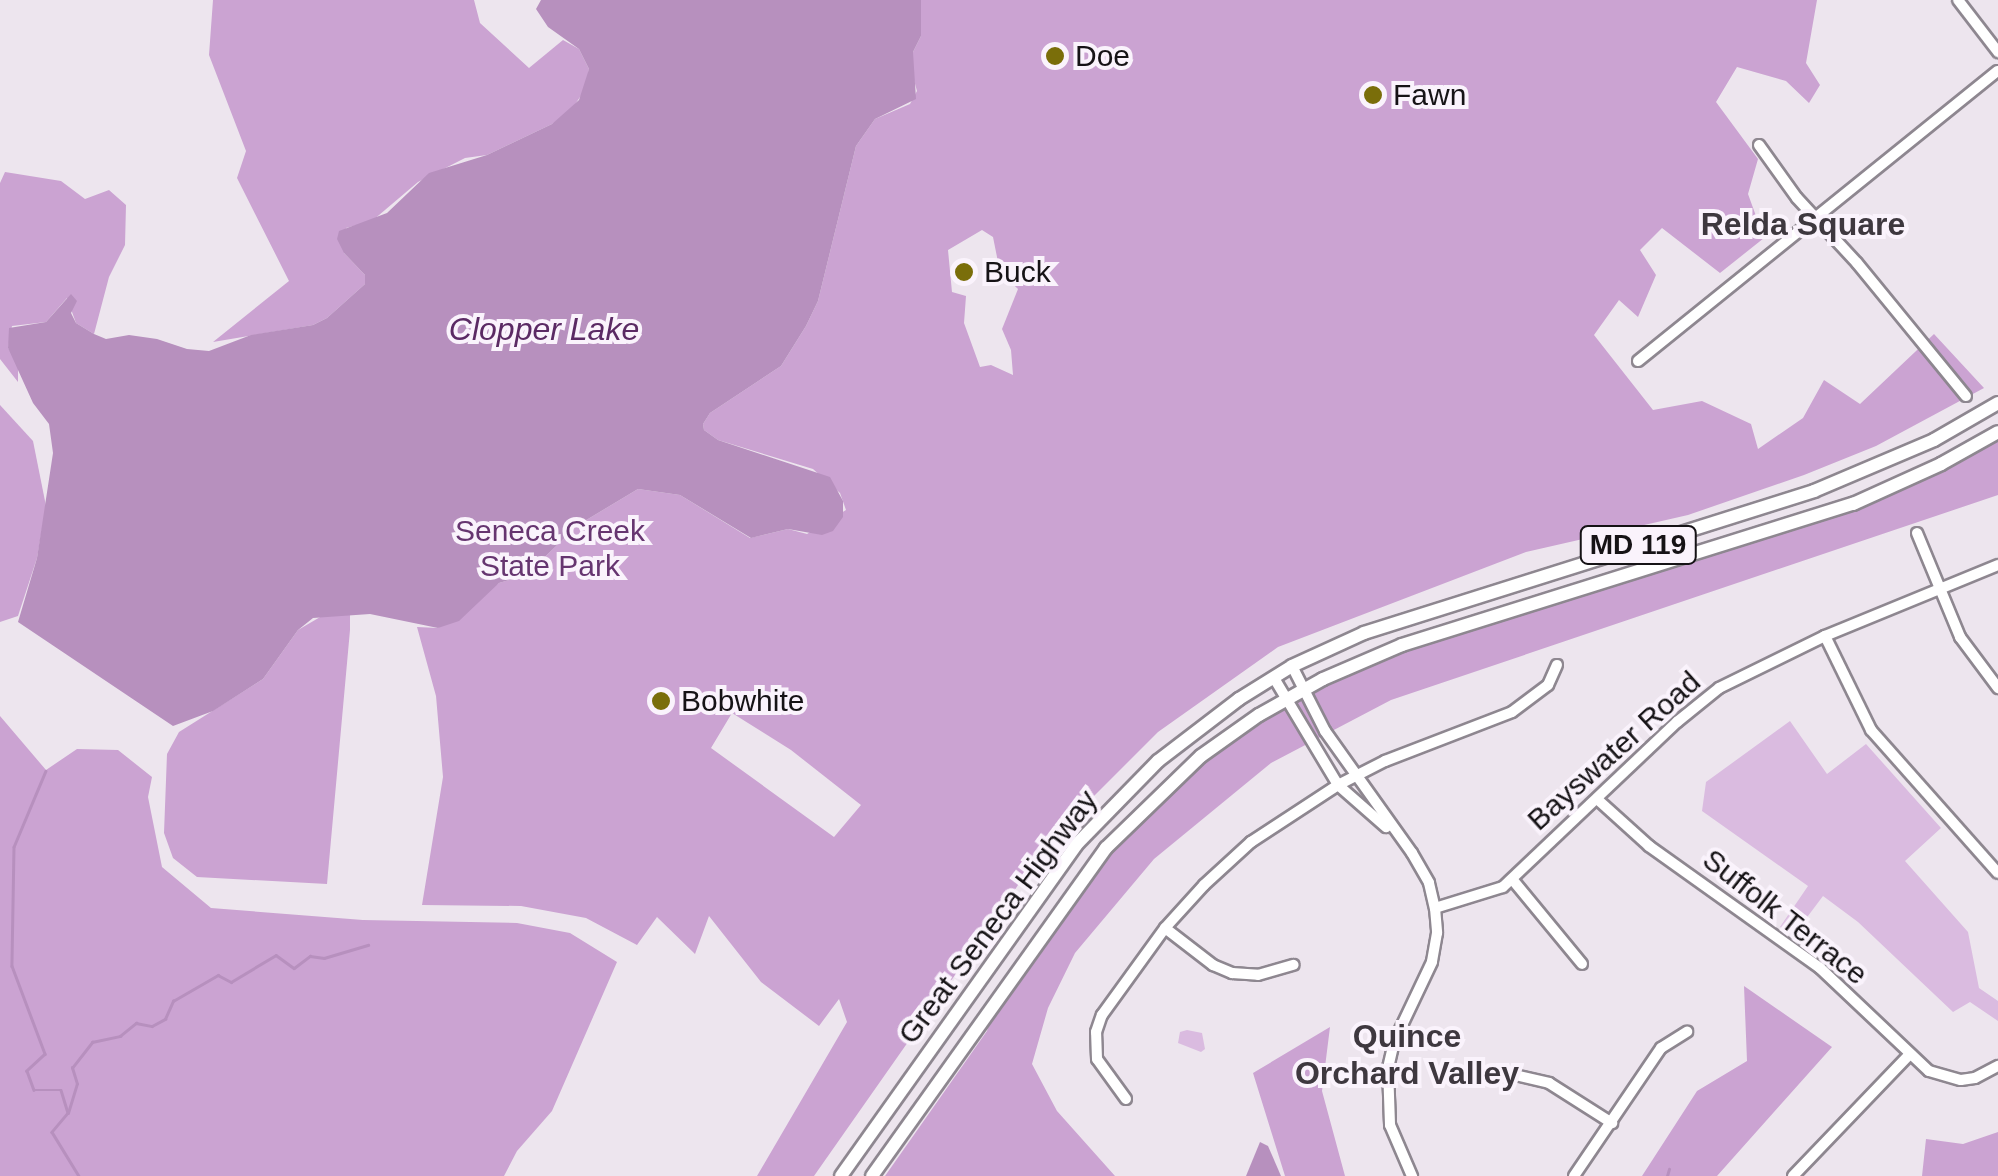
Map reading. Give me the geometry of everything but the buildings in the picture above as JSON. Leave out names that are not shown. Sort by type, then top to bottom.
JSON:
[{"type":"main road","name":"Great Seneca Highway","points":[[841,1176],[1076,846],[1158,761],[1196,728],[1292,666],[1364,633],[1814,491],[1934,440],[1998,404]]},
{"type":"main road","name":"Great Seneca Highway","points":[[872,1176],[1106,848],[1201,756],[1286,699],[1443,631],[1837,510],[1942,464],[1998,432]]},
{"type":"street","points":[[1958,0],[1998,52]]},
{"type":"street","points":[[1638,362],[1998,71]]},
{"type":"street","points":[[1759,145],[1966,396]]},
{"type":"street","points":[[1917,533],[1960,637],[1998,688]]},
{"type":"street","name":"Bayswater Road","points":[[1435,908],[1485,896],[1512,879],[1677,722],[1719,688],[1825,636],[1998,564]]},
{"type":"street","points":[[1825,636],[1871,730],[1998,872]]},
{"type":"street","points":[[1126,1099],[1103,1073],[1097,1058],[1096,1032],[1102,1015],[1165,928],[1251,842],[1356,776],[1512,712],[1548,685],[1557,665]]},
{"type":"street","points":[[1292,666],[1356,776],[1429,884],[1435,908],[1437,933],[1432,962],[1394,1042],[1388,1067],[1390,1125],[1412,1176]]},
{"type":"street","points":[[1274,678],[1338,785],[1395,834]]},
{"type":"street","name":"Suffolk Terrace","points":[[1597,799],[1649,846],[1820,968],[1929,1071],[1961,1080],[1975,1078],[1998,1066]]},
{"type":"street","points":[[1512,879],[1582,964]]},
{"type":"street","points":[[1165,928],[1213,965],[1232,973],[1258,975],[1294,965]]},
{"type":"street","points":[[1574,1176],[1661,1048],[1686,1032]]},
{"type":"street","points":[[1794,1176],[1910,1054]]},
{"type":"street","points":[[1515,1075],[1549,1083],[1612,1123]]},
{"type":"shaded area","points":[[213,0],[474,0],[480,23],[529,68],[563,40],[579,49],[589,69],[586,88],[570,112],[552,124],[487,155],[465,158],[418,182],[372,221],[346,228],[344,253],[365,275],[365,284],[327,318],[313,325],[213,342],[289,281],[237,178],[246,151],[209,55]]},
{"type":"shaded area","points":[[921,0],[1817,0],[1806,63],[1820,85],[1809,103],[1786,81],[1737,67],[1716,102],[1758,159],[1748,194],[1764,238],[1720,273],[1662,228],[1640,250],[1656,275],[1638,317],[1619,300],[1594,335],[1653,410],[1702,401],[1751,424],[1758,449],[1803,418],[1824,380],[1860,404],[1934,334],[1984,388],[1876,446],[1804,475],[1688,515],[1526,552],[1278,647],[1158,732],[1049,841],[814,1176],[757,1176],[847,1022],[839,999],[819,1026],[761,982],[709,916],[695,954],[657,917],[637,945],[586,918],[521,906],[422,905],[443,777],[436,696],[417,627],[438,628],[499,583],[526,575],[578,525],[638,489],[680,495],[750,538],[788,529],[807,534],[846,510],[840,493],[813,469],[718,440],[704,430],[703,424],[710,413],[781,366],[806,326],[818,301],[856,146],[875,119],[910,104],[917,91],[912,73],[913,52],[921,36]],"holes":[[[982,230],[993,237],[1000,272],[1018,289],[1002,329],[1011,350],[1013,375],[991,365],[980,367],[964,323],[966,296],[952,292],[948,250]],[[732,713],[791,750],[861,805],[834,837],[711,748]]]},
{"type":"shaded area","points":[[5,172],[61,181],[85,199],[109,190],[126,205],[125,245],[109,277],[94,334],[76,323],[67,298],[46,322],[12,326],[8,348],[18,363],[18,382],[0,359],[0,183]]},
{"type":"shaded area","points":[[0,405],[33,441],[46,506],[37,558],[18,616],[0,622]]},
{"type":"shaded area","points":[[1998,431],[1998,495],[1391,700],[1271,763],[1154,859],[1075,953],[1048,1008],[1032,1064],[1057,1111],[1115,1176],[885,1176],[987,1031],[996,1000],[1093,865],[1212,748],[1323,679],[1886,490]]},
{"type":"shaded area","points":[[327,613],[350,615],[350,630],[327,884],[197,877],[173,858],[164,833],[167,754],[179,732],[263,679],[298,630]]},
{"type":"shaded area","points":[[0,716],[46,770],[77,749],[118,750],[152,777],[148,797],[162,867],[211,908],[363,920],[517,923],[570,933],[617,962],[552,1111],[517,1151],[504,1176],[0,1176]]},
{"type":"shaded area","points":[[1790,721],[1827,774],[1866,744],[1941,828],[1905,861],[1968,932],[1979,988],[1998,1001],[1998,1021],[1970,1002],[1953,1012],[1858,922],[1823,896],[1793,936],[1780,927],[1808,886],[1702,811],[1706,782]]},
{"type":"shaded area","points":[[1744,986],[1832,1047],[1717,1176],[1642,1176],[1697,1091],[1747,1061]]},
{"type":"shaded area","points":[[1330,1027],[1322,1091],[1345,1176],[1285,1176],[1253,1073]]},
{"type":"shaded area","points":[[1180,1032],[1202,1033],[1205,1049],[1201,1052],[1178,1043]]},
{"type":"shaded area","points":[[1998,1132],[1998,1176],[1922,1176],[1926,1139],[1963,1144]]},
{"type":"water","name":"Clopper Lake","points":[[541,0],[921,0],[921,36],[913,52],[916,99],[875,119],[856,146],[818,301],[806,326],[781,366],[710,413],[703,424],[704,430],[718,440],[830,477],[843,501],[843,517],[833,531],[822,535],[788,529],[751,538],[680,495],[638,489],[578,525],[526,575],[499,583],[459,621],[438,628],[370,614],[313,618],[298,630],[263,679],[213,711],[173,726],[18,622],[37,558],[53,453],[49,424],[33,403],[8,348],[9,328],[46,322],[71,294],[77,301],[71,313],[76,323],[94,334],[106,339],[129,335],[157,339],[187,349],[209,351],[251,335],[313,325],[327,318],[365,284],[365,275],[344,253],[337,239],[339,231],[387,213],[429,173],[487,155],[552,124],[579,100],[589,69],[579,49],[548,27],[536,9]]},
{"type":"water","points":[[1260,1142],[1268,1146],[1281,1176],[1246,1176]]},
{"type":"waterway","points":[[46,771],[14,847],[12,966],[45,1054],[27,1071],[34,1090],[61,1090],[68,1113],[52,1132],[79,1176]]},
{"type":"waterway","points":[[68,1113],[77,1084],[72,1068],[92,1042],[120,1036],[136,1023],[152,1026],[165,1019],[173,1001],[218,975],[231,982],[276,955],[294,968],[310,956],[324,958],[368,945]]},
{"type":"waterway","points":[[1667,1176],[1669,1169]]},
{"type":"place","name":"Doe","points":[[1055,56]]},
{"type":"place","name":"Fawn","points":[[1373,95]]},
{"type":"place","name":"Buck","points":[[964,272]]},
{"type":"place","name":"Bobwhite","points":[[661,701]]},
{"type":"district","name":"Relda Square","points":[[1803,224]]},
{"type":"district","name":"Quince Orchard Valley","points":[[1407,1056]]},
{"type":"park label","name":"Seneca Creek State Park","points":[[550,548]]}]
